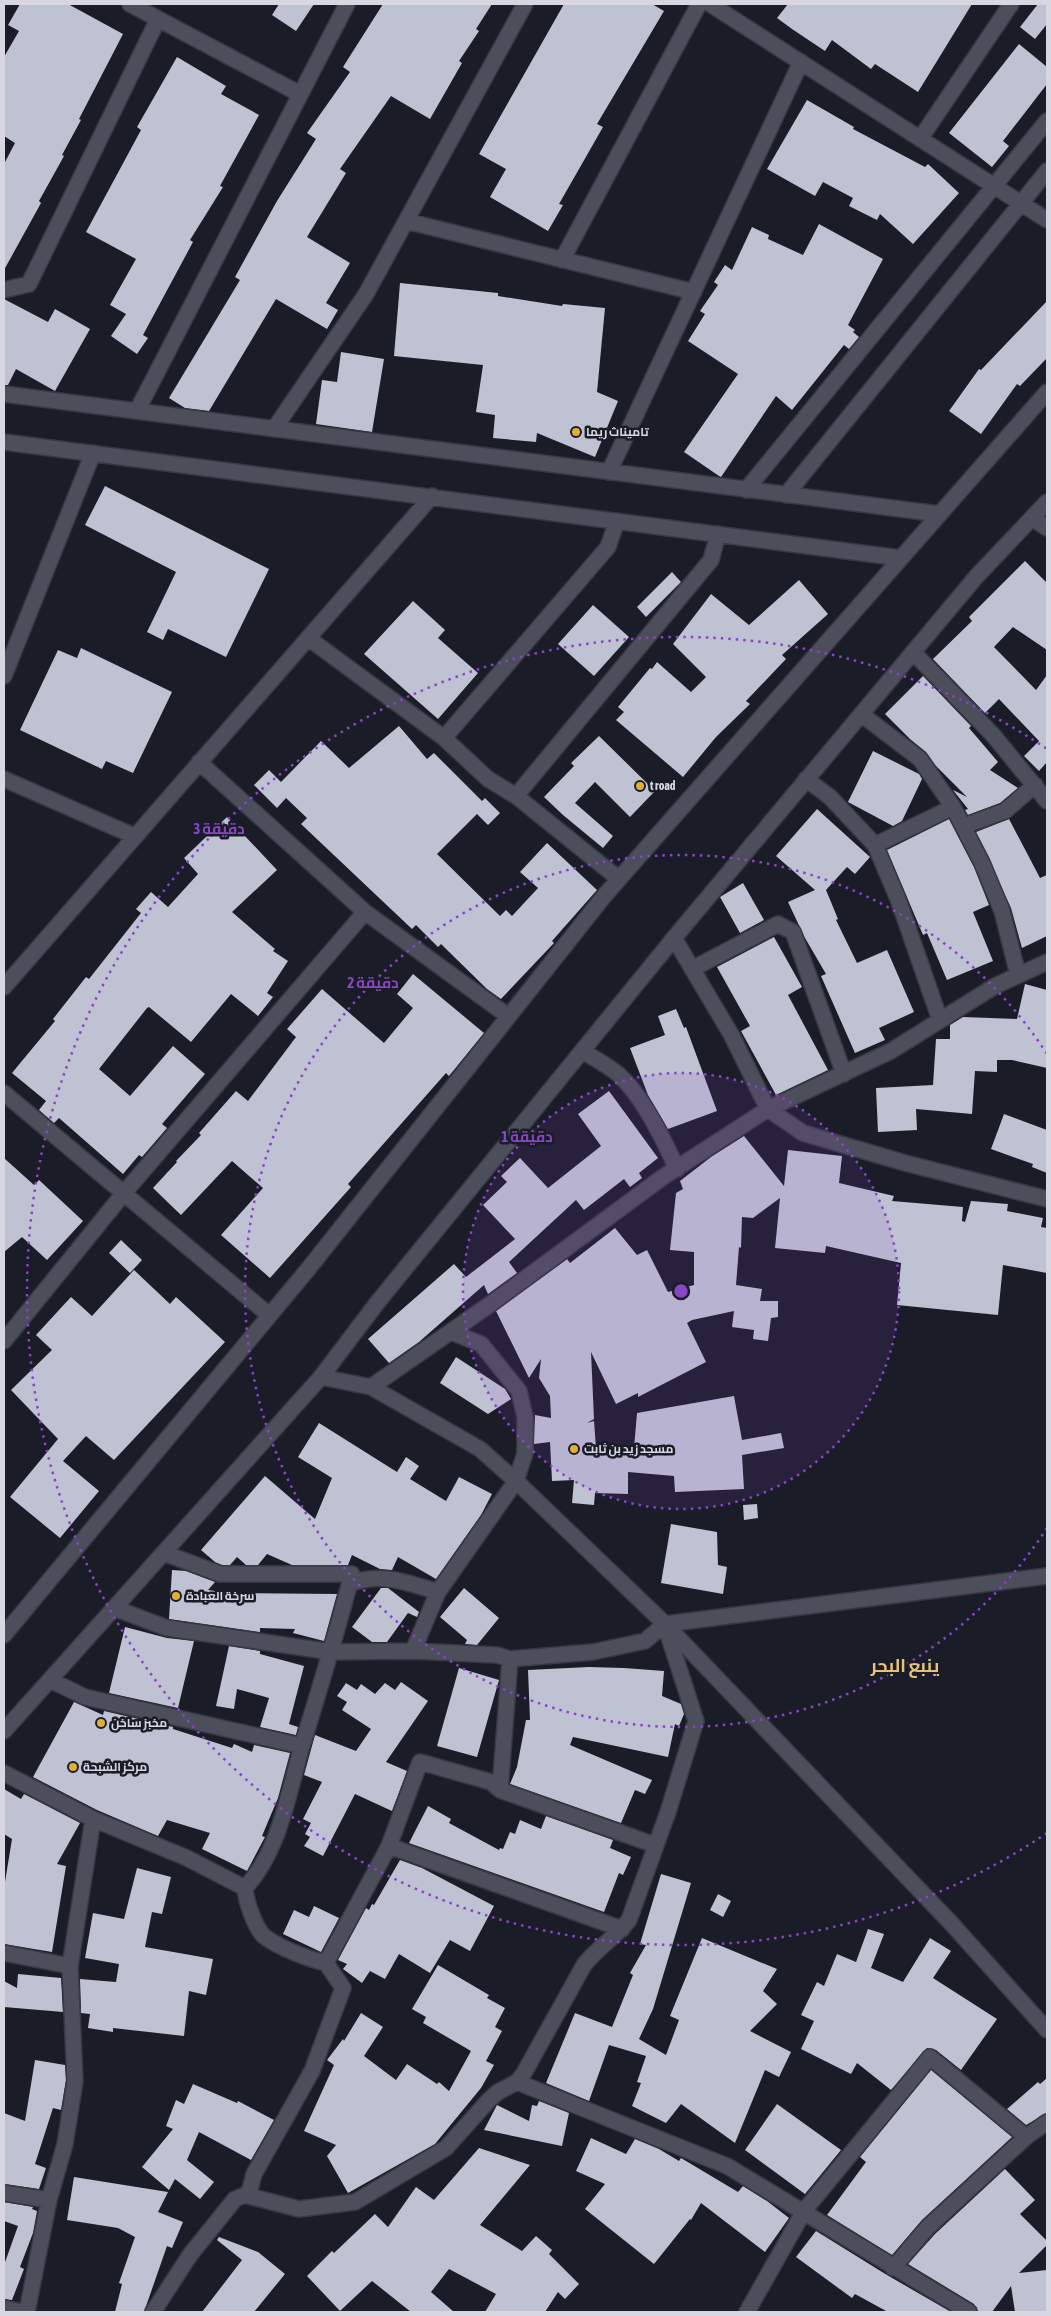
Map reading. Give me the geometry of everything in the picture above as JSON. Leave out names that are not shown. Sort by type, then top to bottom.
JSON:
[{"type":"street","points":[[130,4],[300,94]]},
{"type":"street","points":[[136,412],[347,4]]},
{"type":"street","points":[[274,429],[366,294],[524,4]]},
{"type":"street","points":[[562,260],[699,4]]},
{"type":"street","points":[[710,4],[1047,220]]},
{"type":"street","points":[[920,138],[1011,4]]},
{"type":"street","points":[[4,290],[29,284],[158,19]]},
{"type":"street","points":[[609,472],[801,62]]},
{"type":"street","points":[[746,490],[1047,121]]},
{"type":"street","points":[[786,495],[1047,171]]},
{"type":"street","points":[[406,221],[694,292]]},
{"type":"street","points":[[4,1635],[269,1315],[619,879],[1047,392]]},
{"type":"street","points":[[4,394],[939,514]]},
{"type":"street","points":[[4,442],[900,558]]},
{"type":"street","points":[[4,676],[93,453]]},
{"type":"street","points":[[4,987],[432,496]]},
{"type":"street","points":[[4,1731],[321,1377],[377,1303],[674,938],[976,577],[1047,502]]},
{"type":"street","points":[[1032,518],[1047,522]]},
{"type":"street","points":[[1032,518],[1047,528]]},
{"type":"street","points":[[444,738],[608,547],[617,521]]},
{"type":"street","points":[[516,796],[711,560],[718,534]]},
{"type":"street","points":[[308,638],[444,738],[488,779],[516,796],[619,879]]},
{"type":"street","points":[[913,652],[993,735],[1047,801]]},
{"type":"street","points":[[861,714],[920,759],[953,807],[964,826],[1002,911],[1018,976]]},
{"type":"street","points":[[199,762],[364,912],[508,1016]]},
{"type":"street","points":[[4,779],[134,836]]},
{"type":"street","points":[[806,779],[830,797],[875,845],[898,899],[940,1020]]},
{"type":"street","points":[[964,826],[1005,811],[1034,785]]},
{"type":"street","points":[[875,845],[953,807]]},
{"type":"street","points":[[4,1341],[124,1193],[364,912]]},
{"type":"street","points":[[692,969],[778,924],[793,932],[844,1074]]},
{"type":"street","points":[[674,938],[732,1036],[768,1109],[803,1133],[905,1163],[1047,1199]]},
{"type":"street","points":[[371,1387],[677,1168],[768,1109],[891,1050],[995,986],[1047,962]]},
{"type":"street","points":[[582,1051],[618,1075],[642,1104],[677,1168]]},
{"type":"street","points":[[4,1093],[269,1315]]},
{"type":"street","points":[[413,1651],[438,1592],[516,1482],[525,1453],[525,1418],[519,1391],[481,1344],[450,1332]]},
{"type":"street","points":[[321,1377],[371,1387],[480,1449],[665,1624],[950,1922],[1047,2030]]},
{"type":"street","points":[[164,1553],[220,1574],[352,1574]]},
{"type":"street","points":[[352,1574],[352,1583],[364,1579],[393,1578],[438,1592]]},
{"type":"street","points":[[244,1888],[257,1875],[277,1835],[302,1746],[332,1652],[352,1574]]},
{"type":"street","points":[[114,1608],[167,1628],[332,1652],[413,1651],[497,1655],[510,1659],[593,1652],[645,1642],[665,1624],[1047,1576]]},
{"type":"street","points":[[245,2195],[299,2209],[355,2202],[446,2148],[488,2100],[498,2092],[517,2082],[524,2073],[584,1965],[591,1955],[622,1930],[629,1920],[696,1721],[665,1624]]},
{"type":"street","points":[[500,1790],[510,1659]]},
{"type":"street","points":[[50,1680],[85,1697],[302,1746]]},
{"type":"street","points":[[326,1963],[389,1846],[420,1762],[491,1782],[500,1790],[655,1845]]},
{"type":"street","points":[[4,1773],[93,1819],[187,1858],[244,1888]]},
{"type":"street","points":[[28,2312],[49,2200],[65,2144],[75,2081],[70,1966],[93,1819]]},
{"type":"street","points":[[389,1846],[622,1930]]},
{"type":"street","points":[[153,2312],[190,2255],[235,2199],[245,2195],[250,2190],[254,2174],[312,2071],[343,1988],[326,1963],[311,1960],[264,1936],[246,1903],[244,1888]]},
{"type":"street","points":[[4,1954],[70,1966]]},
{"type":"street","points":[[747,2312],[804,2211],[930,2057],[1026,2137]]},
{"type":"street","points":[[517,2082],[727,2166],[804,2211],[893,2268],[969,2312]]},
{"type":"street","points":[[893,2268],[928,2227],[1026,2137],[1047,2122]]},
{"type":"street","points":[[4,2193],[49,2200]]},
{"type":"street","points":[[4,2308],[21,2312]]},
{"type":"building","points":[[20,4],[68,4],[123,34],[79,119],[81,120],[62,155],[64,156],[39,201],[41,203],[4,270],[4,164],[15,143],[4,136],[4,57],[19,31],[8,25]]},
{"type":"building","points":[[279,4],[314,4],[296,31],[272,15]]},
{"type":"building","points":[[383,4],[492,4],[476,29],[479,31],[459,61],[462,63],[430,119],[391,96],[340,169],[346,173],[307,237],[350,263],[326,303],[338,310],[327,329],[276,299],[209,411],[185,408],[169,398],[240,280],[235,277],[277,201],[316,139],[307,133],[350,72],[343,67]]},
{"type":"building","points":[[564,4],[652,4],[664,11],[597,124],[603,127],[559,204],[563,205],[548,231],[490,197],[506,169],[479,154]]},
{"type":"building","points":[[788,4],[972,4],[918,92],[875,64],[871,69],[832,40],[825,51],[792,29],[777,18]]},
{"type":"building","points":[[1038,4],[1047,4],[1047,24],[1035,39],[1020,27]]},
{"type":"building","points":[[1019,44],[1047,67],[1047,84],[1003,141],[1009,146],[992,167],[949,133]]},
{"type":"building","points":[[177,57],[226,86],[221,94],[259,115],[220,186],[223,187],[190,240],[193,242],[143,335],[148,338],[137,354],[111,336],[126,314],[110,305],[136,259],[86,232],[141,130],[137,127]]},
{"type":"building","points":[[807,100],[854,127],[853,129],[925,167],[928,164],[959,193],[913,244],[880,214],[877,220],[849,206],[853,198],[823,182],[815,196],[767,169]]},
{"type":"building","points":[[819,224],[883,259],[848,325],[855,330],[853,332],[859,337],[849,349],[844,345],[792,410],[776,396],[721,477],[684,452],[738,374],[688,341],[705,314],[700,311],[718,285],[714,282],[725,265],[732,270],[752,227],[769,235],[768,239],[803,255]]},
{"type":"building","points":[[400,283],[498,293],[498,296],[562,306],[563,304],[605,308],[597,392],[618,401],[595,457],[537,433],[536,442],[493,438],[495,415],[476,412],[483,365],[394,356]]},
{"type":"building","points":[[4,299],[48,322],[55,309],[90,329],[55,391],[16,369],[8,385],[4,385]]},
{"type":"building","points":[[1047,301],[1047,358],[1020,386],[1017,384],[981,434],[949,411],[979,369],[981,370]]},
{"type":"building","points":[[341,352],[384,359],[372,432],[316,424],[322,380],[337,382]]},
{"type":"building","points":[[105,486],[269,569],[226,657],[168,629],[163,640],[147,632],[176,572],[85,525]]},
{"type":"building","points":[[1025,561],[1047,583],[1047,650],[1013,627],[994,647],[1036,690],[1047,675],[1047,762],[1039,771],[1024,756],[1039,741],[999,699],[985,713],[933,659],[972,621],[969,617]]},
{"type":"building","points":[[672,572],[681,582],[646,617],[637,607]]},
{"type":"building","points":[[799,580],[828,614],[782,655],[786,659],[746,701],[750,704],[716,737],[683,777],[616,720],[624,712],[618,707],[657,662],[691,692],[706,677],[673,644],[711,594],[749,625]]},
{"type":"building","points":[[413,601],[445,630],[438,638],[478,673],[438,719],[364,654]]},
{"type":"building","points":[[593,605],[629,637],[594,676],[558,644]]},
{"type":"building","points":[[81,648],[172,692],[133,773],[106,761],[102,769],[20,730],[58,650],[77,658]]},
{"type":"building","points":[[923,676],[971,726],[969,728],[998,762],[990,770],[1018,788],[1000,803],[968,815],[965,810],[968,809],[953,790],[967,797],[936,766],[926,752],[885,714]]},
{"type":"building","points":[[399,726],[427,759],[434,753],[482,801],[485,798],[500,813],[488,825],[477,814],[437,854],[500,916],[506,910],[512,916],[538,888],[520,872],[547,843],[597,890],[552,941],[554,943],[501,999],[487,989],[441,944],[438,947],[416,925],[412,929],[301,824],[307,818],[286,798],[277,808],[254,785],[269,770],[281,782],[321,741],[349,768]]},
{"type":"building","points":[[599,736],[655,791],[630,817],[595,782],[575,803],[613,836],[603,848],[544,797],[574,766],[571,763]]},
{"type":"building","points":[[873,751],[919,774],[922,779],[902,821],[893,826],[848,802]]},
{"type":"building","points":[[817,809],[870,857],[855,874],[847,867],[826,890],[838,919],[836,920],[857,963],[887,950],[914,1012],[879,1028],[885,1040],[855,1053],[821,976],[826,974],[805,938],[788,902],[815,890],[776,856]]},
{"type":"building","points":[[227,817],[277,870],[232,912],[275,949],[273,951],[288,961],[267,993],[273,997],[258,1016],[231,994],[191,1042],[149,1007],[99,1069],[130,1096],[173,1046],[205,1074],[162,1124],[167,1128],[142,1157],[139,1155],[123,1174],[59,1118],[54,1123],[39,1110],[46,1101],[12,1073],[55,1021],[53,1019],[86,977],[89,979],[141,913],[136,909],[151,892],[168,907],[198,874],[184,858]]},
{"type":"building","points":[[949,819],[974,867],[989,905],[973,912],[993,961],[947,980],[927,933],[923,935],[887,850]]},
{"type":"building","points":[[1009,819],[1040,878],[1047,875],[1047,936],[1022,948],[1011,908],[976,832]]},
{"type":"building","points":[[743,883],[764,920],[740,933],[720,897]]},
{"type":"building","points":[[774,937],[802,987],[788,995],[828,1070],[776,1095],[741,1031],[750,1026],[717,967]]},
{"type":"building","points":[[413,974],[484,1033],[449,1076],[446,1073],[348,1184],[351,1187],[270,1278],[221,1235],[263,1188],[232,1161],[181,1215],[153,1188],[201,1135],[199,1133],[236,1091],[248,1101],[296,1037],[287,1029],[322,989],[384,1043],[413,1008],[397,994]]},
{"type":"building","points":[[1025,984],[1047,990],[1047,1068],[1012,1060],[997,1060],[997,1072],[975,1071],[972,1114],[916,1109],[917,1130],[878,1132],[876,1088],[933,1085],[936,1039],[950,1039],[950,1025],[963,1017],[1017,1019]]},
{"type":"building","points":[[676,1009],[684,1028],[686,1027],[717,1111],[668,1129],[648,1095],[630,1048],[665,1035],[658,1016]]},
{"type":"building","points":[[609,1091],[658,1158],[639,1173],[642,1178],[630,1187],[624,1179],[584,1210],[576,1200],[509,1262],[517,1273],[488,1294],[484,1285],[419,1342],[389,1363],[368,1339],[454,1264],[466,1277],[515,1239],[483,1205],[507,1182],[501,1176],[520,1158],[548,1188],[601,1146],[578,1114]]},
{"type":"building","points":[[1004,1114],[1047,1130],[1047,1173],[1032,1167],[1033,1164],[991,1149]]},
{"type":"building","points":[[744,1136],[784,1186],[788,1150],[842,1156],[839,1183],[894,1196],[892,1201],[963,1207],[962,1221],[965,1222],[971,1201],[1008,1204],[1007,1211],[1043,1218],[1041,1227],[1047,1228],[1047,1273],[1003,1265],[998,1315],[897,1305],[901,1263],[826,1246],[825,1253],[775,1248],[780,1198],[753,1218],[742,1217],[741,1248],[739,1247],[736,1285],[762,1289],[760,1301],[778,1301],[778,1317],[771,1318],[768,1341],[753,1339],[754,1330],[732,1327],[734,1311],[692,1320],[687,1323],[706,1362],[638,1397],[638,1393],[616,1404],[591,1352],[594,1419],[587,1423],[594,1421],[596,1448],[634,1448],[637,1413],[734,1396],[742,1440],[781,1433],[784,1448],[742,1455],[744,1489],[675,1492],[674,1476],[628,1472],[628,1494],[595,1493],[594,1505],[572,1503],[574,1480],[552,1481],[550,1442],[534,1444],[535,1415],[551,1418],[550,1396],[539,1378],[541,1359],[529,1378],[496,1311],[567,1259],[570,1263],[615,1228],[637,1255],[647,1250],[668,1292],[694,1285],[694,1252],[670,1250],[676,1193],[683,1189],[680,1181],[711,1157]]},
{"type":"building","points":[[4,1158],[34,1185],[39,1180],[83,1221],[47,1260],[22,1237],[4,1252]]},
{"type":"building","points":[[121,1240],[142,1260],[130,1273],[109,1253]]},
{"type":"building","points":[[134,1270],[170,1304],[176,1297],[225,1342],[114,1460],[86,1436],[63,1461],[99,1491],[60,1538],[10,1497],[58,1439],[11,1390],[52,1350],[36,1335],[71,1297],[92,1316]]},
{"type":"building","points":[[456,1357],[505,1389],[511,1399],[488,1414],[440,1383]]},
{"type":"building","points":[[319,1423],[397,1472],[406,1457],[419,1466],[410,1479],[446,1501],[459,1477],[492,1494],[481,1515],[436,1579],[398,1557],[392,1570],[380,1569],[352,1555],[348,1565],[292,1565],[267,1554],[258,1565],[246,1565],[237,1557],[230,1565],[222,1565],[215,1562],[201,1550],[265,1476],[315,1519],[332,1478],[298,1457]]},
{"type":"building","points":[[757,1504],[758,1518],[744,1520],[743,1505]]},
{"type":"building","points":[[671,1524],[717,1532],[718,1565],[727,1567],[723,1594],[661,1583]]},
{"type":"building","points":[[172,1570],[186,1571],[215,1582],[208,1590],[222,1593],[337,1594],[324,1641],[293,1633],[295,1629],[260,1628],[260,1632],[169,1619]]},
{"type":"building","points":[[381,1588],[388,1588],[419,1612],[417,1617],[408,1613],[387,1642],[372,1642],[352,1627]]},
{"type":"building","points":[[464,1588],[499,1618],[477,1645],[465,1644],[467,1640],[440,1617]]},
{"type":"building","points":[[125,1627],[167,1638],[194,1641],[178,1708],[109,1693]]},
{"type":"building","points":[[229,1646],[260,1651],[260,1654],[304,1666],[289,1724],[298,1727],[296,1735],[260,1727],[269,1698],[237,1689],[234,1709],[216,1706]]},
{"type":"building","points":[[589,1667],[664,1671],[662,1696],[681,1704],[684,1714],[679,1726],[675,1724],[668,1757],[573,1737],[570,1745],[652,1780],[645,1794],[635,1790],[621,1823],[510,1784],[517,1767],[526,1720],[530,1720],[528,1670]]},
{"type":"building","points":[[459,1668],[499,1680],[477,1757],[437,1746]]},
{"type":"building","points":[[401,1682],[428,1701],[386,1762],[407,1771],[392,1811],[355,1794],[323,1856],[304,1846],[310,1837],[305,1834],[311,1823],[303,1819],[322,1782],[304,1775],[315,1735],[356,1751],[371,1729],[342,1710],[347,1702],[337,1696],[346,1683],[357,1690],[361,1684],[375,1694],[385,1683],[395,1690]]},
{"type":"building","points":[[74,1702],[103,1715],[104,1711],[173,1727],[173,1729],[232,1748],[234,1744],[252,1752],[254,1745],[290,1753],[278,1798],[262,1836],[265,1837],[247,1871],[202,1849],[210,1833],[167,1820],[158,1836],[97,1810],[33,1777]]},
{"type":"building","points":[[4,1789],[21,1799],[24,1794],[80,1823],[57,1864],[66,1866],[52,1952],[4,1944],[4,1888],[12,1839],[4,1834]]},
{"type":"building","points":[[428,1806],[451,1819],[449,1823],[499,1850],[500,1848],[503,1849],[510,1832],[515,1834],[520,1820],[541,1829],[546,1816],[613,1840],[610,1848],[631,1857],[623,1875],[619,1873],[604,1912],[409,1843]]},
{"type":"building","points":[[400,1860],[422,1868],[494,1906],[470,1951],[450,1940],[430,1973],[399,1954],[385,1979],[370,1971],[362,1983],[343,1969],[347,1964],[338,1960],[366,1908],[369,1910],[372,1904],[374,1905]]},
{"type":"building","points":[[137,1868],[171,1877],[162,1914],[152,1912],[145,1947],[213,1959],[206,1995],[189,1991],[184,2036],[113,2028],[113,2032],[88,2028],[90,2014],[81,2013],[80,1979],[116,1982],[119,1964],[85,1958],[93,1913],[124,1919]]},
{"type":"building","points":[[661,1874],[691,1883],[653,2009],[639,2039],[666,2055],[679,2020],[670,2016],[702,1938],[777,1969],[763,1991],[777,2004],[750,2031],[791,2052],[779,2077],[765,2070],[735,2143],[681,2104],[666,2123],[632,2106],[641,2083],[637,2082],[646,2056],[609,2045],[589,2101],[546,2083],[575,2013],[612,2027],[633,1975],[630,1973],[646,1945],[640,1944]]},
{"type":"building","points":[[718,1894],[731,1901],[723,1917],[710,1910]]},
{"type":"building","points":[[314,1906],[339,1918],[321,1952],[283,1934],[294,1910],[309,1917]]},
{"type":"building","points":[[868,1929],[884,1934],[871,1968],[903,1982],[930,1938],[951,1951],[933,1978],[997,2019],[961,2070],[936,2050],[927,2048],[891,2090],[857,2063],[851,2074],[801,2049],[814,2021],[801,2015],[817,1982],[824,1986],[837,1954],[856,1962]]},
{"type":"building","points":[[438,1965],[489,1995],[487,1998],[505,2008],[495,2027],[502,2031],[486,2061],[494,2065],[481,2088],[435,2144],[348,2193],[327,2156],[336,2145],[304,2131],[334,2065],[327,2060],[343,2039],[344,2041],[361,2013],[383,2027],[364,2056],[396,2080],[407,2064],[437,2084],[439,2082],[449,2091],[471,2051],[423,2023],[426,2017],[412,2009]]},
{"type":"building","points":[[18,1974],[61,1978],[63,2012],[4,2007],[4,1981],[17,1988]]},
{"type":"building","points":[[35,2060],[65,2065],[66,2080],[61,2110],[53,2108],[35,2164],[46,2168],[39,2189],[4,2184],[4,2113],[25,2121]]},
{"type":"building","points":[[931,2070],[1012,2137],[922,2220],[892,2255],[827,2215],[866,2162],[860,2157]]},
{"type":"building","points":[[1047,2078],[1047,2113],[1026,2125],[1007,2109],[1038,2082],[1040,2084]]},
{"type":"building","points":[[193,2084],[237,2103],[238,2101],[274,2120],[251,2160],[199,2132],[187,2160],[214,2182],[200,2199],[175,2179],[169,2190],[142,2167],[173,2129],[166,2126],[176,2100],[184,2104]]},
{"type":"building","points":[[539,2101],[569,2113],[562,2146],[484,2130],[497,2105],[529,2121],[532,2105],[537,2106]]},
{"type":"building","points":[[777,2104],[841,2150],[805,2194],[745,2150]]},
{"type":"building","points":[[591,2138],[626,2154],[635,2139],[659,2149],[679,2161],[681,2158],[738,2192],[743,2186],[789,2218],[765,2252],[701,2203],[691,2220],[654,2264],[585,2209],[605,2184],[576,2171]]},
{"type":"building","points":[[479,2148],[530,2165],[480,2225],[522,2251],[536,2236],[552,2250],[549,2254],[579,2284],[565,2299],[558,2292],[545,2312],[485,2312],[496,2294],[449,2269],[431,2292],[454,2312],[411,2312],[372,2281],[340,2311],[307,2276],[332,2251],[334,2253],[375,2214],[388,2227],[416,2187],[434,2200]]},
{"type":"building","points":[[1005,2169],[1035,2200],[1020,2214],[1047,2241],[1047,2245],[1019,2273],[1047,2270],[1047,2312],[1015,2312],[1011,2286],[992,2312],[978,2312],[974,2304],[908,2264],[935,2234]]},
{"type":"building","points":[[74,2177],[168,2192],[158,2212],[183,2222],[172,2248],[167,2246],[144,2312],[115,2312],[122,2284],[119,2283],[135,2237],[118,2228],[67,2220]]},
{"type":"building","points":[[4,2202],[33,2207],[32,2209],[37,2211],[33,2233],[20,2267],[24,2269],[12,2300],[4,2299],[4,2265],[18,2226],[4,2221]]},
{"type":"building","points":[[816,2231],[951,2312],[888,2312],[855,2294],[852,2298],[796,2257]]},
{"type":"building","points":[[219,2237],[258,2252],[285,2274],[254,2312],[202,2312],[242,2260],[217,2240]]},
{"type":"place","name":"تاميناث ريما","points":[[576,432]]},
{"type":"place","name":"t road","points":[[640,786]]},
{"type":"place","name":"مسجد زيد بن ثابت","points":[[574,1449]]},
{"type":"place","name":"سرخة العبادة","points":[[176,1596]]},
{"type":"place","name":"مخبز ساخن","points":[[101,1723]]},
{"type":"place","name":"مركز الشبحة","points":[[73,1767]]},
{"type":"district","name":"ينبع البحر","points":[[905,1666]]}]
